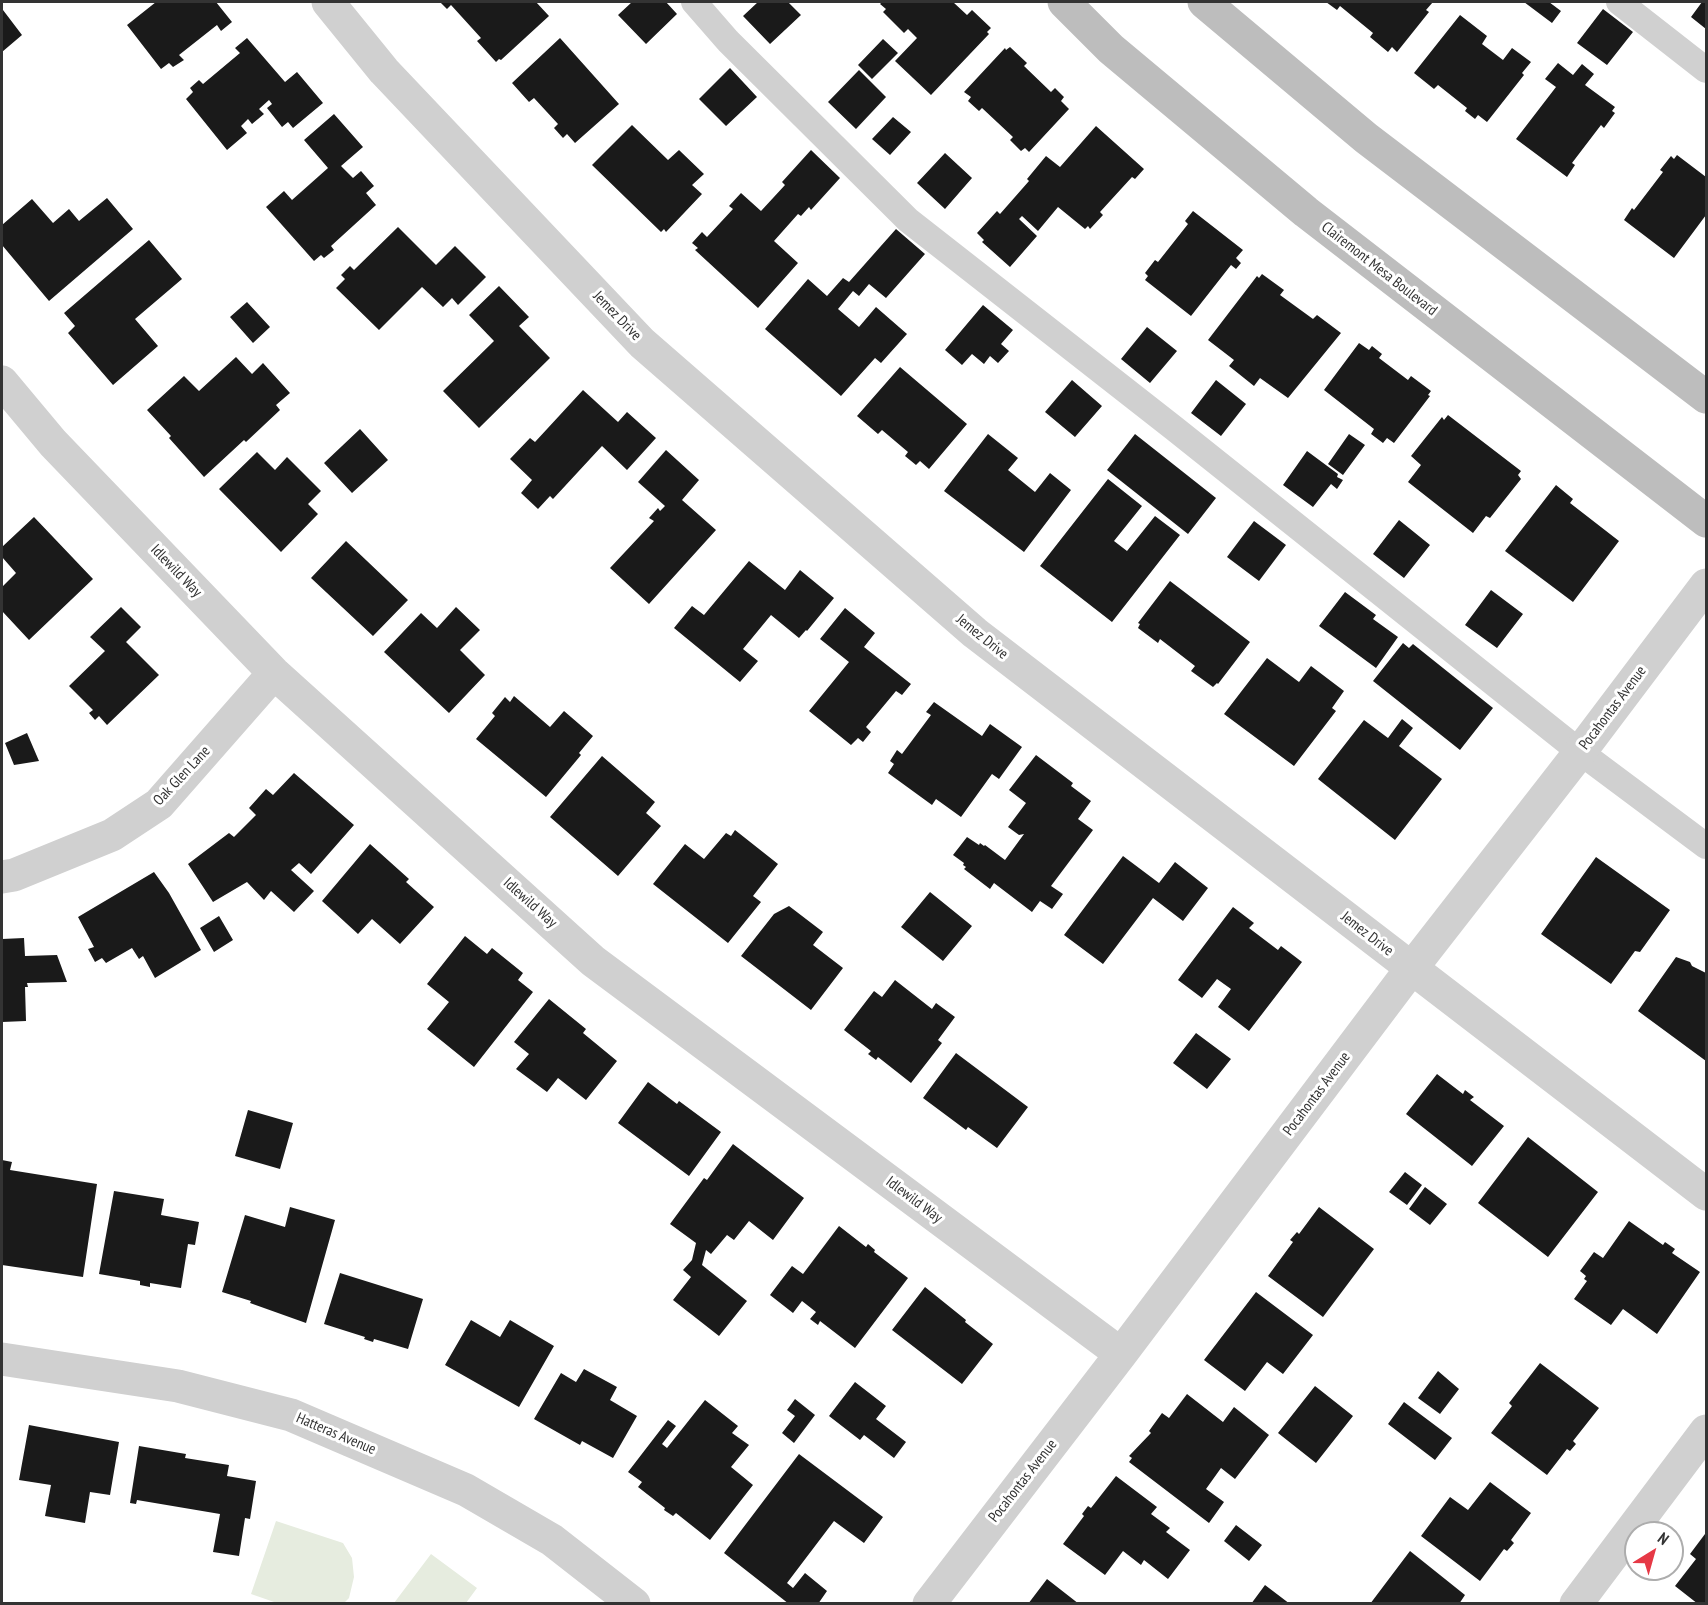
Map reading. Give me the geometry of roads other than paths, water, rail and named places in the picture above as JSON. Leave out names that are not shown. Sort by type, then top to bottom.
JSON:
[{"type":"main road","name":"Clairemont Mesa Boulevard","points":[[1064,2],[1111,49],[1306,212],[1707,521]]},
{"type":"main road","points":[[1204,2],[1366,138],[1707,397]]},
{"type":"street","name":"Jemez Drive","points":[[328,2],[384,71],[642,343],[975,633],[1707,1194]]},
{"type":"street","name":"Idlewild Way","points":[[2,382],[53,442],[274,673],[594,961],[1121,1354]]},
{"type":"street","name":"Pocahontas Avenue","points":[[929,1604],[1411,969],[1707,585]]},
{"type":"street","name":"Oak Glen Lane","points":[[2,877],[14,875],[112,835],[159,804],[274,673]]},
{"type":"street","name":"Hatteras Avenue","points":[[2,1359],[178,1386],[291,1415],[465,1490],[552,1540],[634,1604]]},
{"type":"street","points":[[1576,1604],[1707,1431]]},
{"type":"lane","points":[[694,2],[728,41],[908,220],[1580,752],[1707,846]]},
{"type":"lane","points":[[1619,2],[1707,70]]}]
